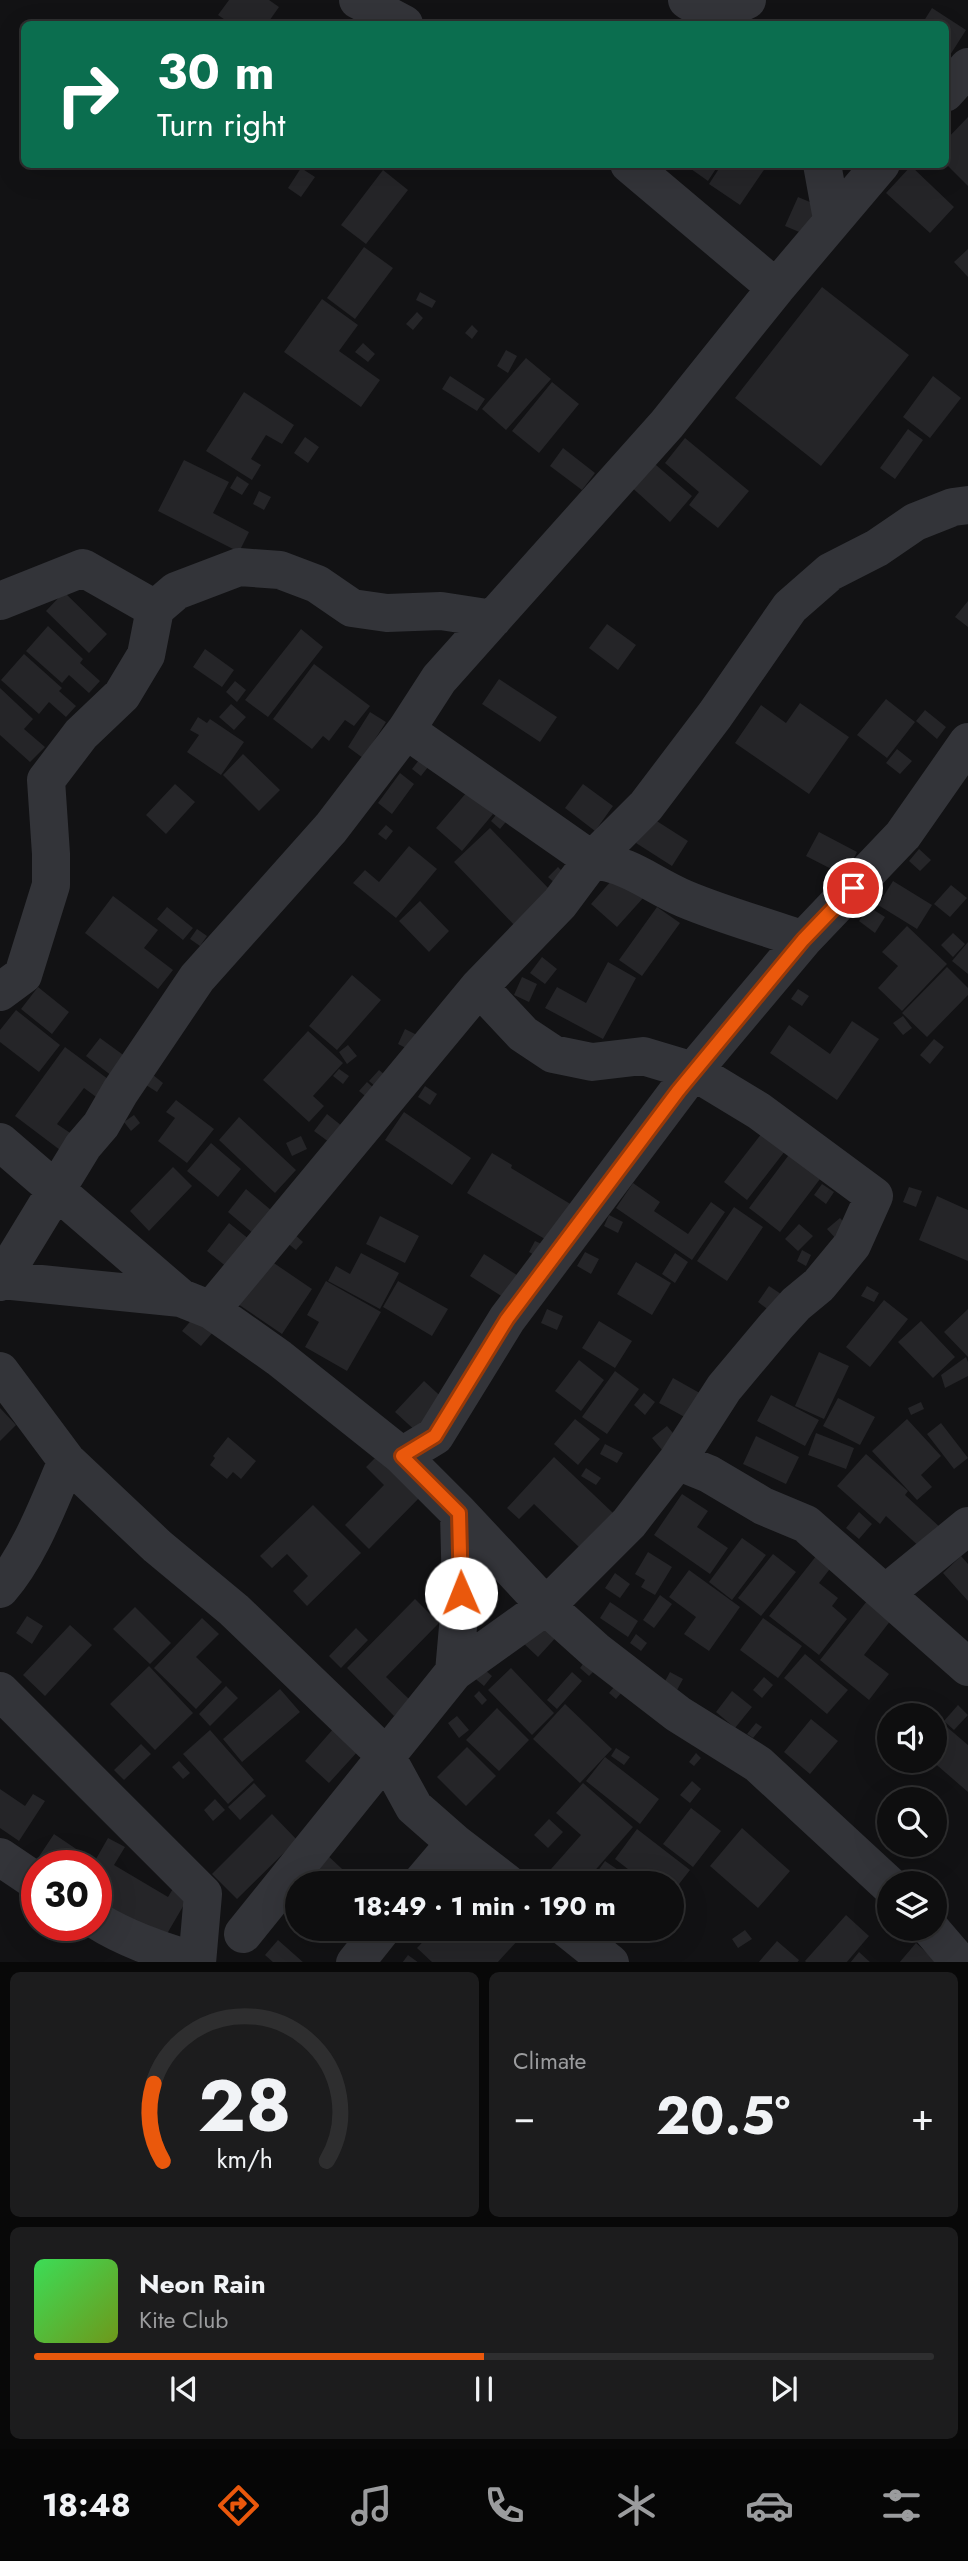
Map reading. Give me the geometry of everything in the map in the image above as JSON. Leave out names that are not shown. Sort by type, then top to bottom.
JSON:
[{"type":"street","points":[[358,0],[398,21]]},
{"type":"street","points":[[687,10],[743,10]]},
{"type":"street","points":[[949,88],[968,67]]},
{"type":"street","points":[[634,168],[776,288]]},
{"type":"street","points":[[823,168],[832,219]]},
{"type":"street","points":[[196,1304],[0,1281],[83,1146],[101,1125],[120,1092],[197,978],[331,828],[406,730],[439,679],[667,424],[832,219],[877,168]]},
{"type":"street","points":[[196,1304],[479,987],[559,903],[592,860],[646,806],[715,715],[790,607],[830,572],[877,548],[915,522],[953,507],[968,505]]},
{"type":"street","points":[[0,992],[23,975],[51,885],[46,780],[81,734],[122,695],[146,656],[155,609],[176,591],[239,567],[280,570],[317,584],[352,608],[387,613],[441,611],[493,619]]},
{"type":"street","points":[[0,601],[83,568],[155,609]]},
{"type":"street","points":[[406,730],[592,860],[613,863],[684,898],[803,940]]},
{"type":"street","points":[[402,1456],[435,1436],[507,1319],[693,1071],[803,940],[902,835],[968,742]]},
{"type":"street","points":[[0,1691],[203,1894],[246,1948],[386,1756],[454,1672],[546,1606],[629,1523],[677,1461],[724,1388],[776,1326],[796,1304],[819,1285],[852,1245],[874,1196],[759,1111],[693,1071],[643,1056],[592,1062],[553,1054],[523,1034],[479,987]]},
{"type":"street","points":[[0,1142],[196,1304],[279,1359],[402,1456],[546,1606],[595,1650],[678,1714],[758,1764],[877,1874]]},
{"type":"street","points":[[0,1371],[67,1461],[157,1546],[234,1609],[386,1756],[414,1807],[454,1843],[491,1871]]},
{"type":"street","points":[[0,1589],[9,1579],[40,1521],[67,1461]]},
{"type":"street","points":[[677,1461],[709,1475],[763,1506],[806,1524],[968,1667]]},
{"type":"street","points":[[454,1672],[461,1593],[459,1513]]},
{"type":"street","points":[[886,1593],[968,1526]]},
{"type":"street","points":[[431,1871],[454,1843]]},
{"type":"street","points":[[0,1857],[21,1871]]},
{"type":"street","points":[[112,1929],[197,1962],[203,1894]]},
{"type":"street","points":[[355,1962],[372,1941]]},
{"type":"street","points":[[583,1941],[610,1962]]},
{"type":"street","points":[[941,1941],[960,1962]]},
{"type":"building","points":[[229,0],[269,0],[279,7],[269,21],[227,21],[218,15]]},
{"type":"building","points":[[932,8],[966,30],[949,57],[949,21],[924,21]]},
{"type":"building","points":[[968,117],[968,186],[949,167],[949,137]]},
{"type":"building","points":[[301,168],[315,177],[301,197],[288,188]]},
{"type":"building","points":[[690,168],[716,168],[708,181]]},
{"type":"building","points":[[719,168],[765,168],[740,205],[709,184]]},
{"type":"building","points":[[909,168],[913,168],[954,207],[930,233],[886,193]]},
{"type":"building","points":[[383,170],[408,190],[366,244],[341,225]]},
{"type":"building","points":[[798,197],[817,205],[804,234],[785,226]]},
{"type":"building","points":[[364,247],[393,268],[355,319],[327,298]]},
{"type":"building","points":[[968,249],[968,277],[954,262]]},
{"type":"building","points":[[822,287],[909,355],[821,466],[735,398]]},
{"type":"building","points":[[420,292],[436,301],[432,308],[416,300]]},
{"type":"building","points":[[322,299],[358,325],[339,351],[380,380],[361,407],[284,352]]},
{"type":"building","points":[[417,312],[423,318],[413,330],[406,324]]},
{"type":"building","points":[[472,325],[478,331],[472,339],[465,333]]},
{"type":"building","points":[[363,343],[375,354],[368,362],[355,352]]},
{"type":"building","points":[[506,350],[517,356],[508,373],[497,366]]},
{"type":"building","points":[[526,358],[551,379],[506,430],[482,409]]},
{"type":"building","points":[[450,376],[485,399],[477,411],[442,389]]},
{"type":"building","points":[[933,376],[961,398],[930,438],[903,417]]},
{"type":"building","points":[[552,382],[579,404],[539,453],[512,431]]},
{"type":"building","points":[[244,392],[294,425],[282,444],[266,435],[251,459],[261,465],[252,480],[206,451]]},
{"type":"building","points":[[908,429],[923,440],[895,479],[880,468]]},
{"type":"building","points":[[305,437],[319,447],[308,463],[294,453]]},
{"type":"building","points":[[685,438],[749,491],[718,528],[689,505],[699,492],[665,463]]},
{"type":"building","points":[[563,448],[595,473],[582,490],[550,466]]},
{"type":"building","points":[[649,459],[692,496],[670,522],[628,484]]},
{"type":"building","points":[[184,460],[229,482],[213,513],[249,532],[239,552],[158,511]]},
{"type":"building","points":[[237,476],[249,484],[242,495],[230,488]]},
{"type":"building","points":[[259,491],[271,497],[264,510],[253,504]]},
{"type":"building","points":[[64,592],[107,634],[89,653],[46,611]]},
{"type":"building","points":[[968,601],[968,627],[955,617]]},
{"type":"building","points":[[607,624],[636,645],[618,670],[589,648]]},
{"type":"building","points":[[48,626],[83,659],[80,663],[100,681],[89,693],[69,675],[62,683],[26,651]]},
{"type":"building","points":[[301,629],[323,647],[268,717],[245,700]]},
{"type":"building","points":[[205,649],[234,670],[222,687],[193,667]]},
{"type":"building","points":[[24,654],[62,688],[59,691],[76,706],[66,717],[49,702],[39,714],[1,680]]},
{"type":"building","points":[[314,664],[370,706],[354,726],[345,720],[329,741],[323,736],[312,749],[273,719]]},
{"type":"building","points":[[499,679],[557,717],[540,742],[482,704]]},
{"type":"building","points":[[235,681],[246,690],[237,702],[226,692]]},
{"type":"building","points":[[0,688],[33,719],[24,729],[45,747],[30,762],[0,735]]},
{"type":"building","points":[[886,699],[915,722],[887,758],[857,735]]},
{"type":"building","points":[[800,703],[849,737],[809,794],[735,743],[761,705],[786,723]]},
{"type":"building","points":[[231,704],[246,717],[234,730],[219,717]]},
{"type":"building","points":[[925,710],[946,727],[937,739],[916,721]]},
{"type":"building","points":[[370,712],[386,722],[363,758],[348,747]]},
{"type":"building","points":[[198,717],[207,723],[210,719],[244,742],[221,775],[187,752],[199,735],[190,730]]},
{"type":"building","points":[[897,749],[912,761],[900,774],[886,763]]},
{"type":"building","points":[[243,754],[280,790],[259,811],[223,775]]},
{"type":"building","points":[[419,760],[428,767],[421,776],[412,769]]},
{"type":"building","points":[[400,773],[414,784],[392,814],[378,803]]},
{"type":"building","points":[[175,784],[195,802],[166,834],[146,815]]},
{"type":"building","points":[[583,784],[613,806],[595,831],[565,808]]},
{"type":"building","points":[[467,792],[493,814],[462,851],[436,828]]},
{"type":"building","points":[[500,810],[509,818],[500,829],[491,821]]},
{"type":"building","points":[[652,818],[688,841],[672,866],[636,843]]},
{"type":"building","points":[[386,825],[393,831],[386,840],[378,834]]},
{"type":"building","points":[[490,828],[552,892],[516,927],[454,862]]},
{"type":"building","points":[[819,832],[857,852],[845,876],[806,856]]},
{"type":"building","points":[[409,846],[437,869],[396,918],[353,883],[365,870],[379,882]]},
{"type":"building","points":[[919,849],[931,860],[920,871],[909,861]]},
{"type":"building","points":[[558,867],[567,876],[558,886],[548,877]]},
{"type":"building","points":[[618,873],[644,897],[617,927],[591,904]]},
{"type":"building","points":[[893,881],[932,905],[917,929],[878,905]]},
{"type":"building","points":[[951,885],[967,898],[950,917],[934,904]]},
{"type":"building","points":[[113,896],[158,930],[144,948],[173,970],[158,989],[85,933]]},
{"type":"building","points":[[420,901],[449,931],[429,952],[399,921]]},
{"type":"building","points":[[167,907],[193,928],[183,940],[157,919]]},
{"type":"building","points":[[657,907],[680,923],[642,976],[619,960]]},
{"type":"building","points":[[869,907],[885,917],[875,933],[859,921]]},
{"type":"building","points":[[907,926],[947,964],[902,1011],[878,988],[898,966],[882,952]]},
{"type":"building","points":[[197,929],[207,936],[200,946],[190,939]]},
{"type":"building","points":[[953,933],[965,944],[953,957],[941,945]]},
{"type":"building","points":[[968,942],[968,974],[952,961]]},
{"type":"building","points":[[542,957],[557,969],[545,984],[530,973]]},
{"type":"building","points":[[608,962],[636,978],[603,1039],[545,1008],[557,987],[586,1003]]},
{"type":"building","points":[[947,967],[968,988],[968,995],[927,1037],[902,1013]]},
{"type":"building","points":[[352,975],[381,1000],[337,1050],[309,1026]]},
{"type":"building","points":[[522,977],[537,984],[529,1002],[514,995]]},
{"type":"building","points":[[38,987],[69,1012],[52,1034],[21,1009]]},
{"type":"building","points":[[798,989],[809,996],[802,1006],[791,999]]},
{"type":"building","points":[[16,1010],[60,1045],[39,1072],[0,1042],[0,1030]]},
{"type":"building","points":[[903,1016],[912,1028],[903,1035],[893,1023]]},
{"type":"building","points":[[852,1021],[879,1039],[837,1100],[770,1053],[789,1025],[830,1054]]},
{"type":"building","points":[[405,1029],[417,1035],[410,1050],[398,1044]]},
{"type":"building","points":[[308,1031],[343,1063],[313,1096],[324,1106],[309,1122],[263,1080]]},
{"type":"building","points":[[100,1038],[126,1057],[112,1076],[86,1056]]},
{"type":"building","points":[[934,1039],[944,1047],[930,1064],[920,1055]]},
{"type":"building","points":[[348,1045],[357,1056],[347,1064],[339,1052]]},
{"type":"building","points":[[65,1047],[116,1085],[103,1102],[84,1088],[57,1124],[76,1137],[64,1153],[15,1116]]},
{"type":"building","points":[[339,1069],[349,1076],[343,1084],[333,1076]]},
{"type":"building","points":[[379,1070],[391,1080],[381,1091],[369,1081]]},
{"type":"building","points":[[153,1075],[163,1083],[157,1092],[146,1085]]},
{"type":"building","points":[[367,1082],[376,1090],[369,1099],[359,1091]]},
{"type":"building","points":[[425,1086],[437,1094],[430,1105],[418,1097]]},
{"type":"building","points":[[176,1100],[214,1129],[187,1163],[158,1141],[175,1118],[166,1112]]},
{"type":"building","points":[[404,1112],[471,1158],[452,1185],[385,1140]]},
{"type":"building","points":[[327,1114],[342,1126],[329,1142],[314,1131]]},
{"type":"building","points":[[134,1115],[140,1123],[131,1131],[124,1122]]},
{"type":"building","points":[[239,1117],[296,1170],[275,1193],[219,1140]]},
{"type":"building","points":[[762,1133],[785,1151],[747,1200],[724,1182]]},
{"type":"building","points":[[301,1136],[307,1149],[292,1156],[286,1143]]},
{"type":"building","points":[[211,1143],[241,1169],[218,1197],[187,1171]]},
{"type":"building","points":[[791,1152],[823,1175],[780,1232],[749,1208]]},
{"type":"building","points":[[492,1153],[512,1165],[511,1168],[572,1205],[550,1242],[467,1193]]},
{"type":"building","points":[[173,1167],[192,1186],[149,1231],[130,1211]]},
{"type":"building","points":[[633,1183],[660,1202],[654,1211],[688,1234],[711,1202],[725,1212],[692,1260],[616,1208]]},
{"type":"building","points":[[822,1184],[834,1192],[826,1204],[814,1195]]},
{"type":"building","points":[[909,1187],[922,1191],[916,1207],[903,1202]]},
{"type":"building","points":[[246,1189],[278,1216],[260,1239],[228,1212]]},
{"type":"building","points":[[937,1196],[968,1210],[968,1261],[919,1240]]},
{"type":"building","points":[[734,1207],[763,1227],[727,1281],[697,1261]]},
{"type":"building","points":[[609,1215],[623,1222],[618,1233],[604,1226]]},
{"type":"building","points":[[380,1216],[419,1236],[405,1263],[366,1244]]},
{"type":"building","points":[[840,1218],[851,1230],[838,1241],[827,1229]]},
{"type":"building","points":[[229,1223],[255,1244],[233,1272],[207,1251]]},
{"type":"building","points":[[799,1224],[813,1236],[798,1251],[785,1239]]},
{"type":"building","points":[[294,1234],[303,1242],[296,1250],[286,1242]]},
{"type":"building","points":[[535,1241],[546,1246],[540,1258],[529,1252]]},
{"type":"building","points":[[802,1250],[811,1255],[806,1266],[797,1261]]},
{"type":"building","points":[[585,1252],[599,1259],[591,1274],[577,1266]]},
{"type":"building","points":[[361,1253],[399,1273],[380,1309],[328,1281],[336,1266],[350,1274]]},
{"type":"building","points":[[675,1253],[688,1262],[675,1283],[662,1274]]},
{"type":"building","points":[[484,1254],[520,1277],[506,1299],[470,1276]]},
{"type":"building","points":[[265,1257],[312,1289],[282,1334],[235,1302]]},
{"type":"building","points":[[636,1262],[671,1283],[652,1315],[617,1294]]},
{"type":"building","points":[[326,1281],[381,1312],[347,1371],[305,1347],[319,1322],[307,1315]]},
{"type":"building","points":[[398,1281],[448,1309],[432,1336],[383,1307]]},
{"type":"building","points":[[769,1286],[781,1294],[770,1311],[758,1302]]},
{"type":"building","points":[[867,1286],[879,1293],[874,1302],[861,1296]]},
{"type":"building","points":[[884,1300],[908,1319],[870,1367],[846,1347]]},
{"type":"building","points":[[547,1309],[563,1316],[557,1330],[541,1323]]},
{"type":"building","points":[[968,1309],[968,1357],[944,1332]]},
{"type":"building","points":[[194,1317],[213,1332],[201,1346],[182,1331]]},
{"type":"building","points":[[599,1321],[632,1341],[615,1368],[582,1348]]},
{"type":"building","points":[[921,1321],[955,1357],[933,1378],[898,1342]]},
{"type":"building","points":[[819,1352],[849,1366],[824,1419],[795,1406]]},
{"type":"building","points":[[966,1357],[968,1376],[945,1388],[941,1375]]},
{"type":"building","points":[[579,1360],[604,1380],[581,1411],[555,1391]]},
{"type":"building","points":[[615,1371],[639,1389],[607,1434],[582,1417]]},
{"type":"building","points":[[673,1378],[705,1396],[692,1421],[659,1403]]},
{"type":"building","points":[[424,1381],[448,1403],[419,1434],[395,1412]]},
{"type":"building","points":[[644,1393],[655,1402],[645,1415],[634,1405]]},
{"type":"building","points":[[771,1395],[819,1420],[805,1446],[757,1421]]},
{"type":"building","points":[[838,1398],[875,1417],[860,1445],[823,1426]]},
{"type":"building","points":[[921,1402],[924,1409],[911,1415],[908,1408]]},
{"type":"building","points":[[0,1408],[16,1425],[0,1441]]},
{"type":"building","points":[[575,1419],[600,1439],[578,1465],[554,1444]]},
{"type":"building","points":[[907,1419],[941,1456],[921,1475],[932,1487],[917,1500],[872,1451]]},
{"type":"building","points":[[941,1423],[968,1458],[954,1469],[927,1434]]},
{"type":"building","points":[[667,1426],[683,1445],[668,1457],[652,1438]]},
{"type":"building","points":[[816,1433],[854,1448],[846,1469],[808,1455]]},
{"type":"building","points":[[756,1436],[799,1457],[786,1484],[743,1464]]},
{"type":"building","points":[[228,1437],[256,1461],[241,1479],[233,1472],[227,1479],[210,1465],[215,1458],[213,1456]]},
{"type":"building","points":[[605,1444],[623,1453],[617,1463],[600,1454]]},
{"type":"building","points":[[381,1452],[423,1494],[369,1549],[345,1525],[384,1485],[366,1467]]},
{"type":"building","points":[[866,1454],[908,1491],[905,1495],[942,1529],[923,1550],[886,1516],[880,1524],[837,1486]]},
{"type":"building","points":[[554,1457],[613,1513],[580,1548],[534,1504],[519,1519],[507,1508]]},
{"type":"building","points":[[586,1468],[601,1478],[596,1485],[581,1476]]},
{"type":"building","points":[[682,1494],[708,1511],[697,1527],[728,1548],[710,1574],[654,1535]]},
{"type":"building","points":[[313,1505],[361,1553],[307,1606],[293,1591],[308,1576],[287,1554],[272,1568],[260,1556]]},
{"type":"building","points":[[859,1512],[872,1524],[859,1539],[846,1528]]},
{"type":"building","points":[[742,1538],[766,1555],[732,1600],[709,1582]]},
{"type":"building","points":[[824,1546],[839,1557],[819,1583],[838,1598],[832,1606],[847,1619],[819,1655],[769,1616]]},
{"type":"building","points":[[648,1552],[672,1567],[655,1595],[641,1587],[645,1580],[635,1574]]},
{"type":"building","points":[[773,1554],[796,1572],[761,1616],[738,1598]]},
{"type":"building","points":[[961,1556],[968,1564],[968,1601],[943,1573]]},
{"type":"building","points":[[689,1570],[740,1607],[709,1651],[684,1634],[696,1617],[669,1597]]},
{"type":"building","points":[[615,1573],[630,1584],[620,1598],[605,1588]]},
{"type":"building","points":[[660,1595],[672,1604],[654,1628],[643,1620]]},
{"type":"building","points":[[415,1599],[439,1623],[386,1677],[410,1700],[394,1716],[347,1668]]},
{"type":"building","points":[[867,1601],[891,1620],[864,1655],[889,1674],[869,1700],[820,1660]]},
{"type":"building","points":[[610,1602],[638,1621],[628,1637],[600,1618]]},
{"type":"building","points":[[135,1607],[171,1643],[150,1664],[113,1629]]},
{"type":"building","points":[[27,1616],[43,1626],[32,1644],[16,1633]]},
{"type":"building","points":[[543,1617],[560,1633],[538,1657],[521,1641]]},
{"type":"building","points":[[202,1618],[219,1634],[196,1657],[222,1682],[196,1709],[154,1668]]},
{"type":"building","points":[[763,1618],[802,1646],[778,1678],[740,1650]]},
{"type":"building","points":[[70,1625],[92,1645],[45,1696],[23,1675]]},
{"type":"building","points":[[356,1628],[368,1640],[341,1668],[329,1656]]},
{"type":"building","points":[[636,1634],[647,1643],[641,1651],[630,1643]]},
{"type":"building","points":[[805,1654],[848,1690],[827,1714],[784,1678]]},
{"type":"building","points":[[587,1659],[597,1668],[589,1676],[580,1668]]},
{"type":"building","points":[[479,1665],[492,1676],[484,1686],[471,1675]]},
{"type":"building","points":[[149,1666],[193,1713],[155,1750],[110,1704]]},
{"type":"building","points":[[511,1668],[554,1713],[532,1735],[488,1690]]},
{"type":"building","points":[[572,1672],[582,1681],[557,1709],[547,1700]]},
{"type":"building","points":[[670,1672],[683,1679],[677,1690],[664,1683]]},
{"type":"building","points":[[764,1677],[773,1685],[762,1698],[753,1690]]},
{"type":"building","points":[[226,1686],[238,1698],[210,1726],[199,1714]]},
{"type":"building","points":[[615,1686],[622,1692],[616,1699],[609,1693]]},
{"type":"building","points":[[280,1689],[300,1712],[242,1762],[223,1739]]},
{"type":"building","points":[[479,1691],[487,1700],[482,1705],[474,1696]]},
{"type":"building","points":[[732,1691],[752,1707],[735,1728],[716,1712]]},
{"type":"building","points":[[565,1704],[612,1749],[580,1783],[533,1739]]},
{"type":"building","points":[[958,1705],[968,1715],[954,1730],[947,1724],[947,1718]]},
{"type":"building","points":[[497,1708],[529,1740],[499,1771],[466,1740]]},
{"type":"building","points":[[457,1716],[469,1730],[459,1738],[448,1723]]},
{"type":"building","points":[[811,1719],[838,1741],[810,1774],[784,1752]]},
{"type":"building","points":[[756,1723],[762,1727],[753,1738],[747,1734]]},
{"type":"building","points":[[947,1727],[968,1745],[968,1792],[946,1773]]},
{"type":"building","points":[[334,1728],[359,1750],[329,1783],[305,1761]]},
{"type":"building","points":[[210,1730],[254,1780],[228,1804],[183,1754]]},
{"type":"building","points":[[141,1744],[151,1754],[124,1780],[114,1770]]},
{"type":"building","points":[[467,1747],[496,1776],[466,1806],[437,1777]]},
{"type":"building","points":[[616,1748],[630,1757],[624,1765],[611,1756]]},
{"type":"building","points":[[696,1753],[701,1758],[694,1766],[689,1762]]},
{"type":"building","points":[[605,1757],[659,1799],[640,1824],[586,1781]]},
{"type":"building","points":[[179,1761],[190,1773],[183,1779],[172,1767]]},
{"type":"building","points":[[692,1781],[701,1789],[690,1803],[680,1795]]},
{"type":"building","points":[[254,1783],[266,1796],[240,1820],[228,1807]]},
{"type":"building","points":[[583,1783],[633,1827],[594,1871],[549,1871],[581,1835],[556,1813]]},
{"type":"building","points":[[0,1789],[25,1806],[33,1794],[45,1801],[19,1841],[0,1828]]},
{"type":"building","points":[[215,1799],[225,1810],[213,1821],[204,1810]]},
{"type":"building","points":[[691,1808],[721,1831],[693,1867],[663,1844]]},
{"type":"building","points":[[272,1814],[297,1840],[237,1899],[212,1874]]},
{"type":"building","points":[[549,1819],[563,1832],[548,1848],[534,1835]]},
{"type":"building","points":[[742,1828],[790,1871],[758,1908],[710,1866]]},
{"type":"building","points":[[637,1829],[690,1870],[684,1878],[684,1871],[630,1871],[615,1859]]},
{"type":"building","points":[[54,1834],[78,1850],[43,1850]]},
{"type":"building","points":[[108,1838],[125,1847],[114,1865],[168,1897],[174,1887],[189,1896],[164,1939],[112,1908],[112,1850],[101,1850]]},
{"type":"building","points":[[325,1853],[344,1871],[315,1871]]},
{"type":"building","points":[[605,1861],[620,1871],[598,1871]]},
{"type":"building","points":[[846,1915],[869,1936],[847,1962],[805,1961]]},
{"type":"building","points":[[745,1930],[752,1939],[738,1948],[732,1939]]},
{"type":"building","points":[[278,1940],[303,1962],[273,1962],[265,1955]]},
{"type":"building","points":[[424,1941],[517,1941],[498,1962],[432,1962],[417,1948]]},
{"type":"building","points":[[777,1941],[799,1960],[798,1962],[759,1962]]},
{"type":"building","points":[[916,1943],[937,1962],[900,1962]]},
{"type":"building","points":[[859,1952],[870,1962],[851,1962]]},
{"type":"building","points":[[408,1955],[418,1962],[403,1962]]},
{"type":"route","points":[[461,1593],[459,1513],[402,1456],[435,1436],[507,1319],[693,1071],[803,940],[853,888]]}]
